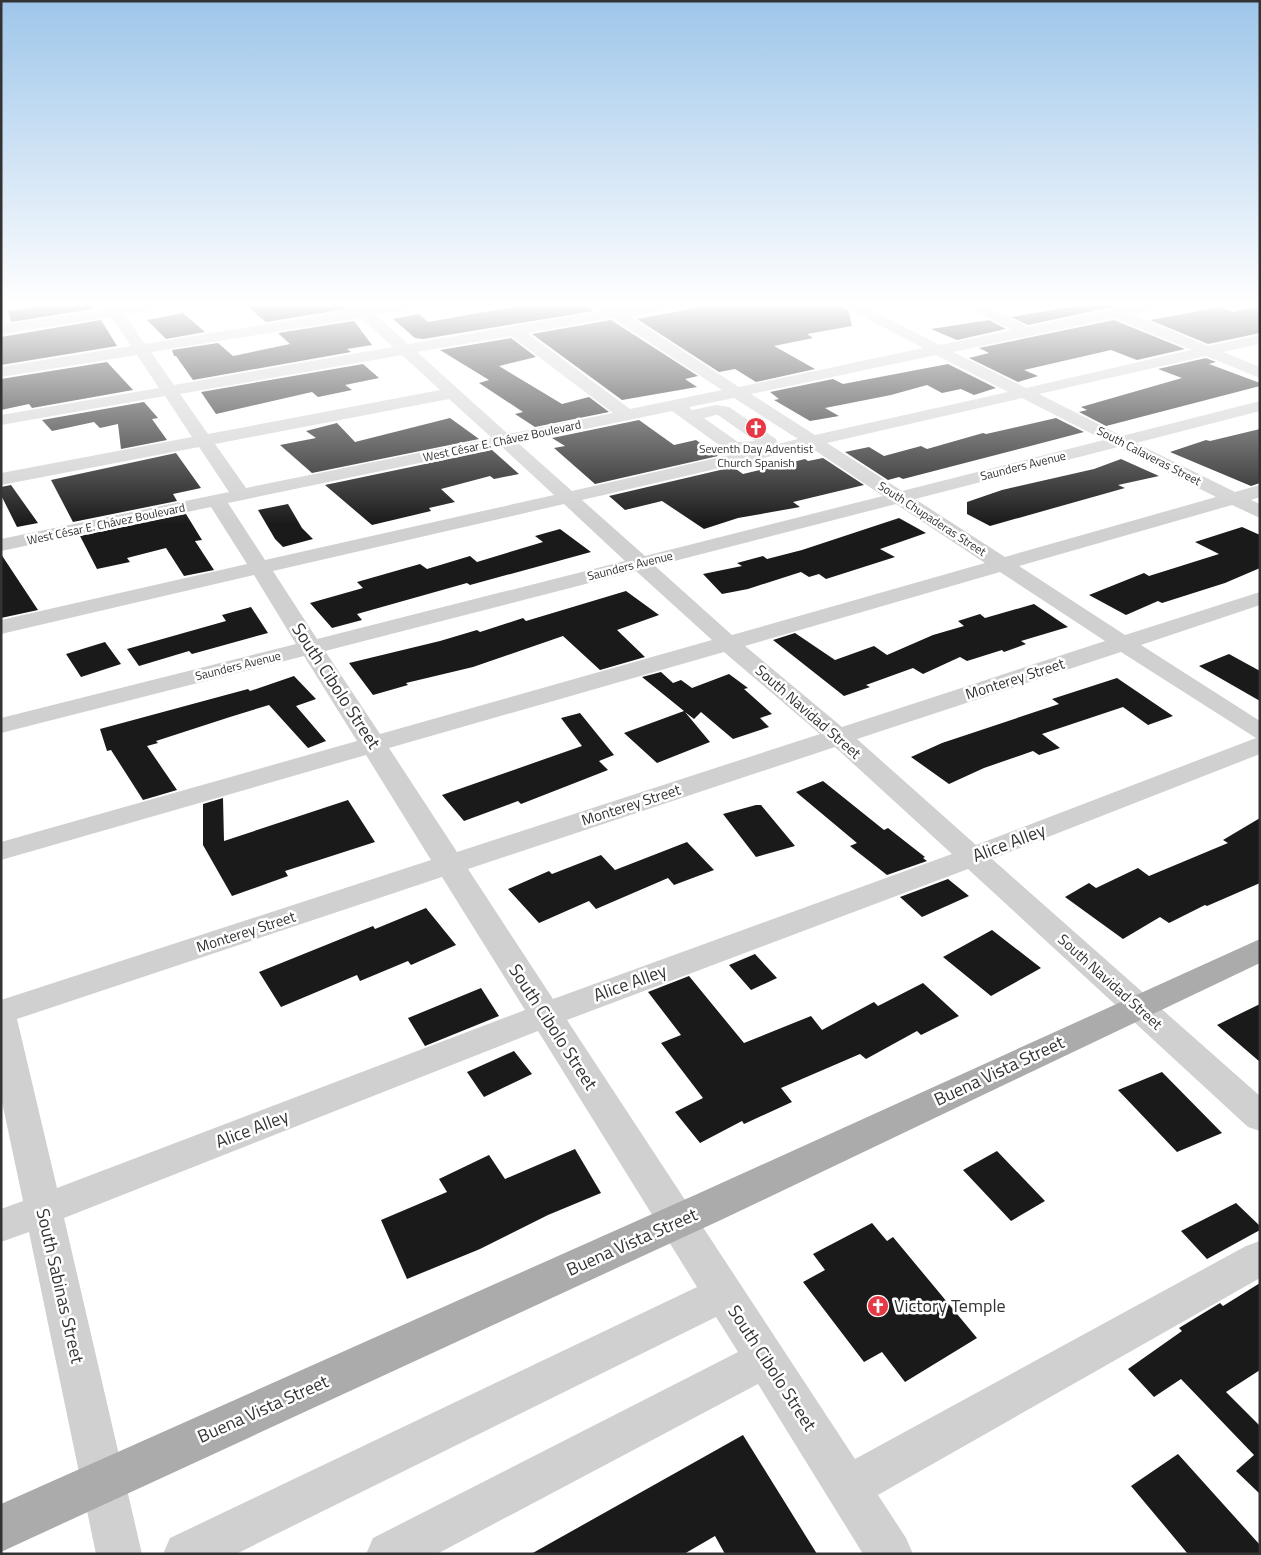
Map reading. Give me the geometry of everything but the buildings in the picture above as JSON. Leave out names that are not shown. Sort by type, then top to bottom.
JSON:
[{"type":"main road","name":"Buena Vista Street","points":[[1,1528],[678,1220],[1260,950]]},
{"type":"street","name":"South Cibolo Street","points":[[162,379],[204,440],[259,568],[451,864],[545,1015],[678,1220],[890,1554]]},
{"type":"street","points":[[1,420],[238,379]]},
{"type":"street","name":"South Navidad Street","points":[[436,379],[729,644],[839,737],[1260,1117]]},
{"type":"street","points":[[578,379],[626,415]]},
{"type":"street","name":"South Chupaderas Street","points":[[715,379],[1260,732]]},
{"type":"street","name":"West César E. Chávez Boulevard","points":[[1,545],[626,415],[684,411],[736,392],[801,379]]},
{"type":"street","name":"South Calaveras Street","points":[[995,379],[1260,512]]},
{"type":"street","points":[[684,411],[732,446],[749,448],[811,441],[1087,379]]},
{"type":"street","points":[[1,479],[452,393]]},
{"type":"street","name":"Saunders Avenue","points":[[1,726],[1260,406]]},
{"type":"street","points":[[684,411],[723,411],[779,444]]},
{"type":"street","points":[[1,627],[566,496],[779,444]]},
{"type":"street","name":"Monterey Street","points":[[1,1012],[1260,598]]},
{"type":"street","name":"Alice Alley","points":[[1,1226],[545,1015],[972,857],[1260,745]]},
{"type":"street","name":"South Sabinas Street","points":[[1,1018],[119,1554]]},
{"type":"street","points":[[186,1554],[724,1293]]},
{"type":"street","points":[[389,1554],[766,1359]]},
{"type":"lane","points":[[1,851],[1260,491]]},
{"type":"lane","points":[[848,1487],[1260,1258]]},
{"type":"place","name":"Seventh Day Adventist Church Spanish","points":[[756,428]]},
{"type":"place","name":"Victory Temple","points":[[878,1306]]}]
